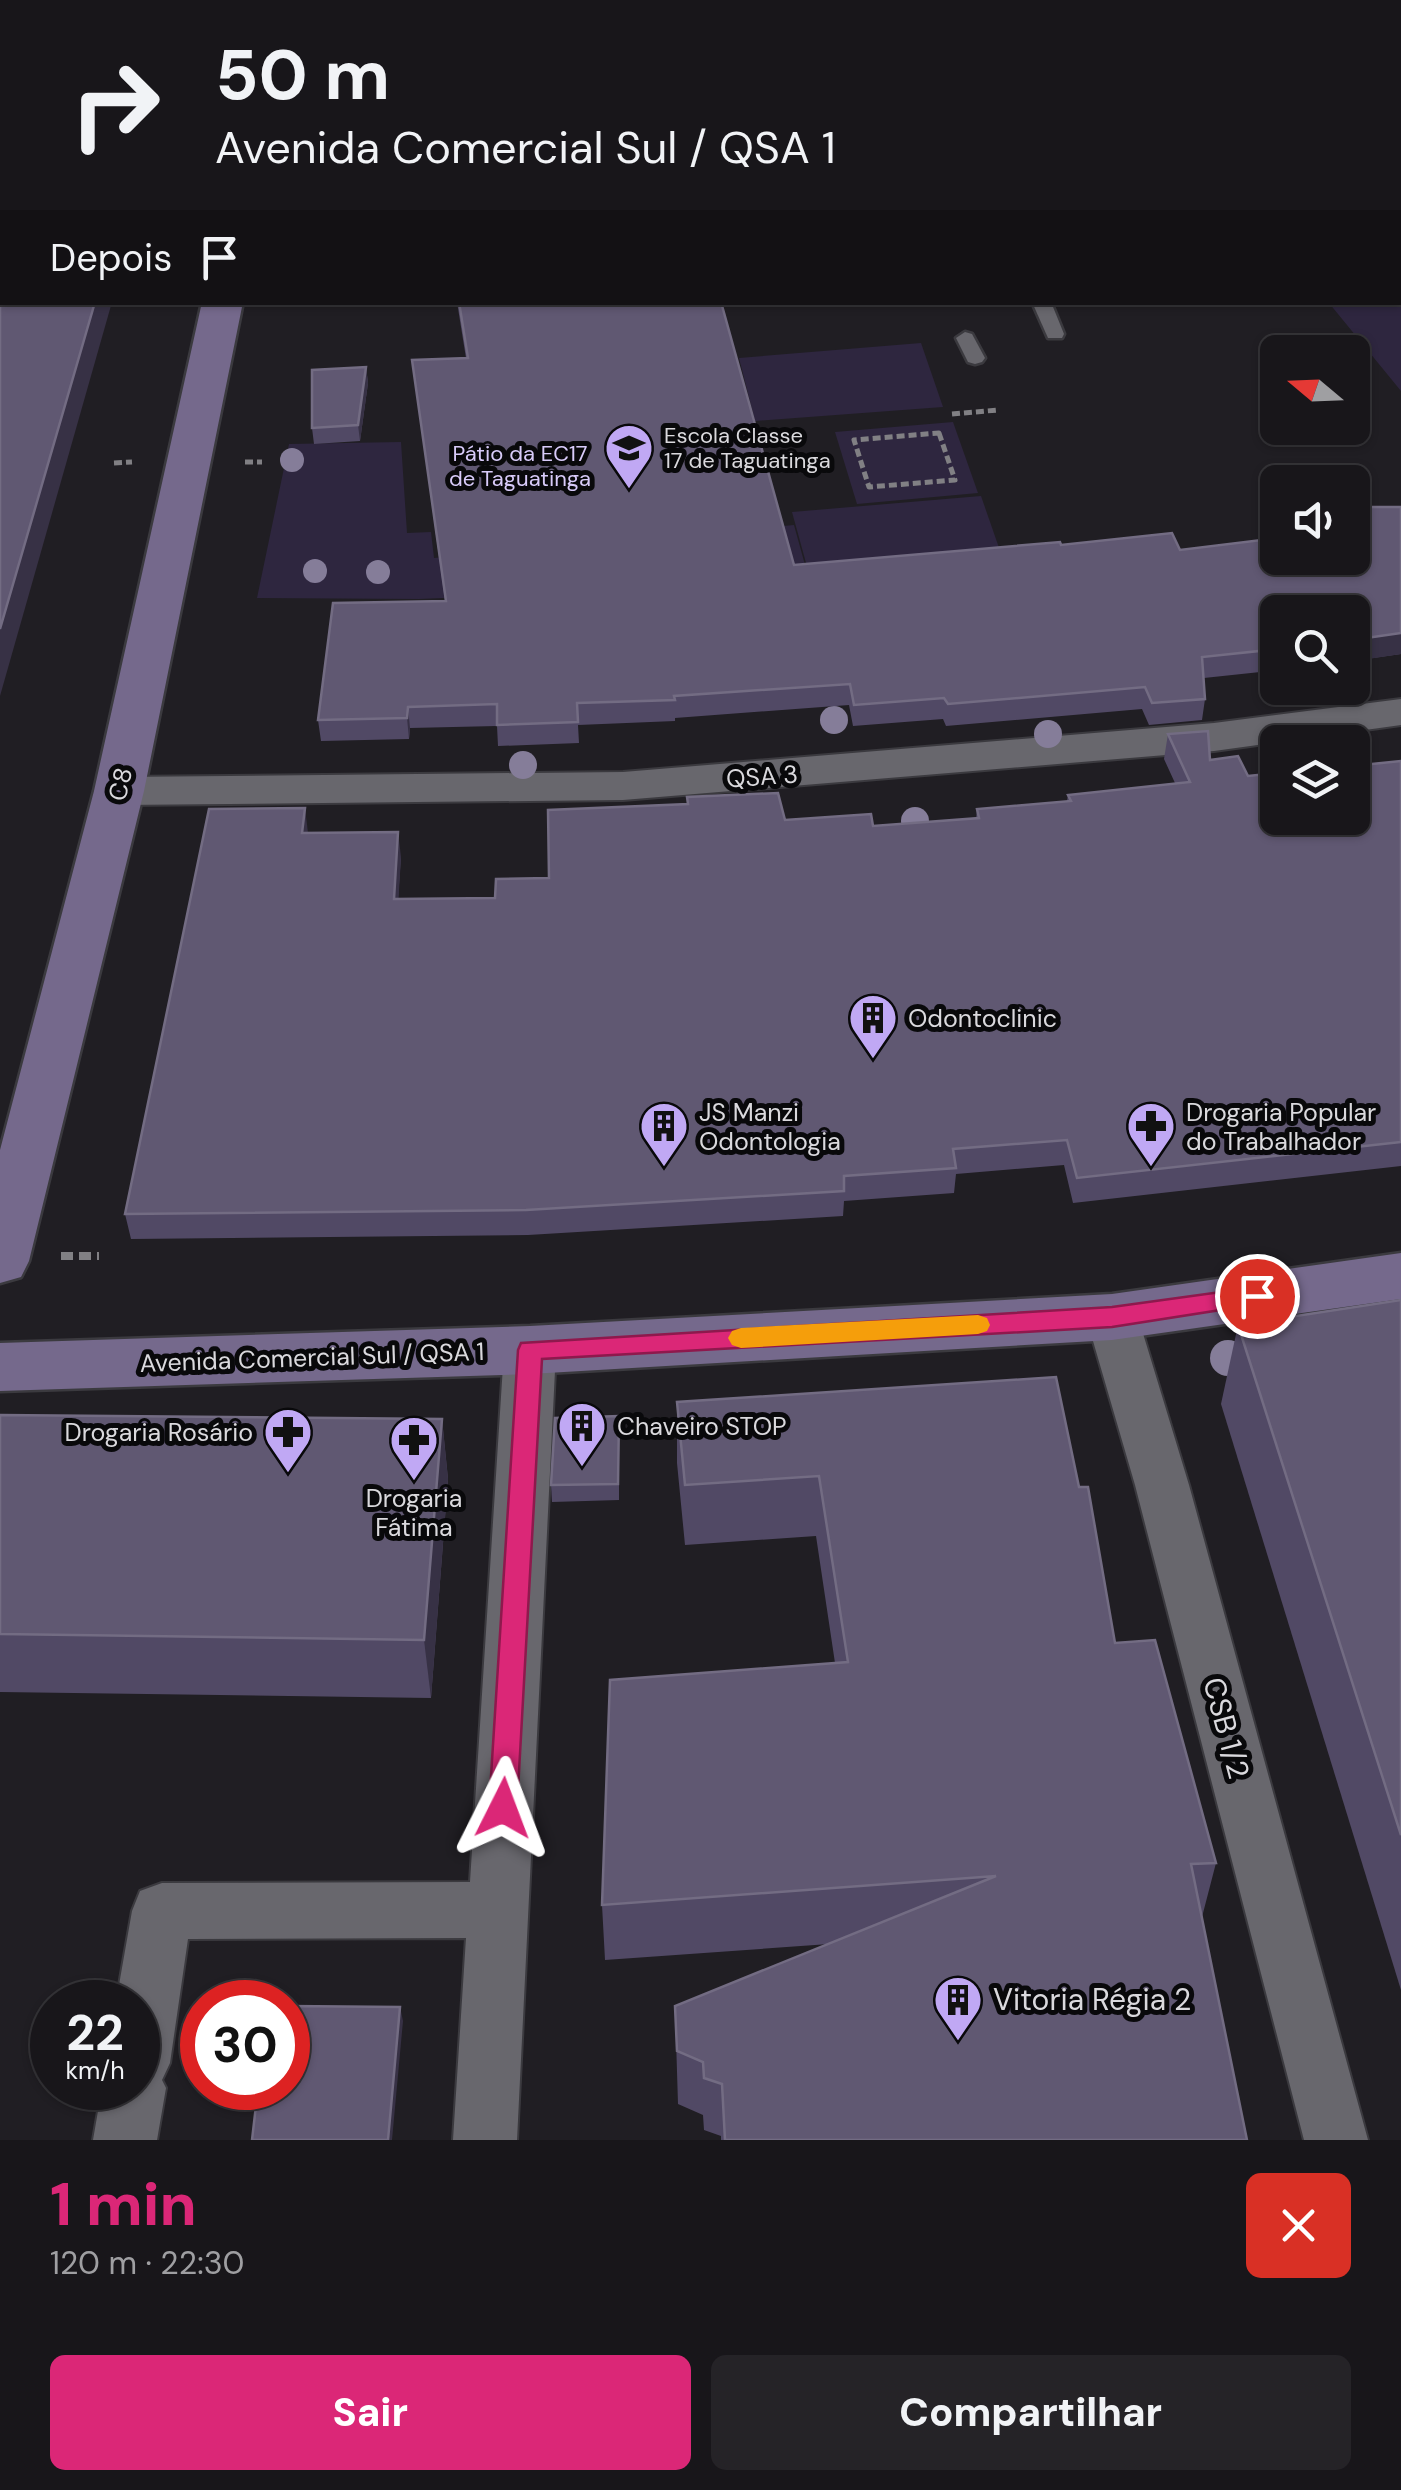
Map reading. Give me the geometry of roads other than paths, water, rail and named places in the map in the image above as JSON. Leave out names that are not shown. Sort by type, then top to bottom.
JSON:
[{"type":"main road","name":"C8","points":[[0,1261],[119,791],[222,305]]},
{"type":"main road","name":"Avenida Comercial Sul / QSA 1","points":[[0,1367],[530,1350],[1112,1317],[1401,1276]]},
{"type":"street","name":"QSA 3","points":[[119,791],[623,786],[1194,739],[1401,712]]},
{"type":"street","name":"CSB 1/2","points":[[1112,1317],[1167,1504],[1336,2140]]},
{"type":"street","points":[[485,2140],[530,1350]]},
{"type":"street","points":[[151,1980],[162,1910],[498,1910]]},
{"type":"street","points":[[125,2140],[130,2110]]},
{"type":"lane","points":[[1042,305],[1056,334]]},
{"type":"lane","points":[[964,338],[975,358]]},
{"type":"place","name":"Escola Classe 17 de Taguatinga","points":[[629,490]]},
{"type":"place","name":"Odontoclinic","points":[[873,1060]]},
{"type":"place","name":"JS Manzi Odontologia","points":[[664,1168]]},
{"type":"place","name":"Drogaria Popular do Trabalhador","points":[[1151,1168]]},
{"type":"place","name":"Chaveiro STOP","points":[[582,1468]]},
{"type":"place","name":"Drogaria Rosário","points":[[288,1474]]},
{"type":"place","name":"Drogaria Fátima","points":[[414,1482]]},
{"type":"place","name":"Vitoria Régia 2","points":[[958,2042]]},
{"type":"park label","name":"Pátio da EC17 de Taguatinga","points":[[520,466]]}]
